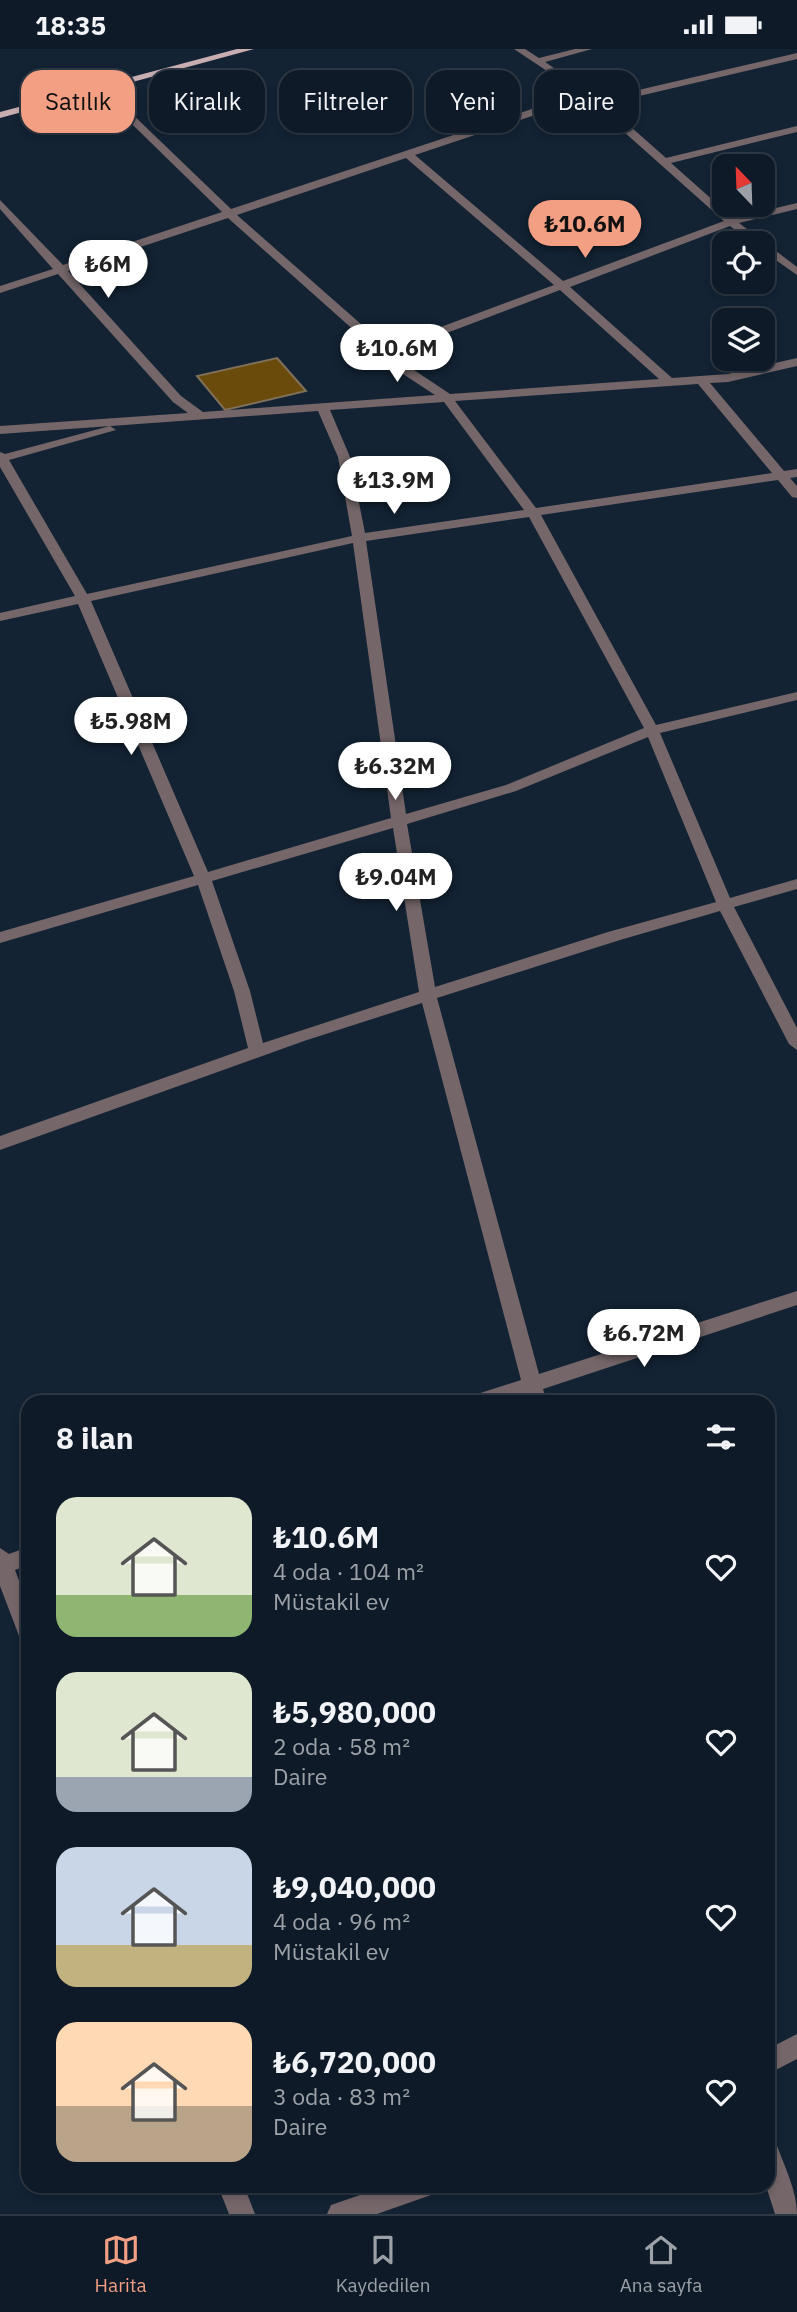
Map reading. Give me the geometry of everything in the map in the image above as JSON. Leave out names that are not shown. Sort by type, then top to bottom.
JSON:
[{"type":"main road","points":[[182,65],[228,49]]},
{"type":"main road","points":[[135,77],[249,49]]},
{"type":"main road","points":[[0,115],[21,109]]},
{"type":"street","points":[[519,49],[551,70]]},
{"type":"street","points":[[537,61],[587,49]]},
{"type":"street","points":[[639,93],[797,56]]},
{"type":"street","points":[[0,290],[534,112]]},
{"type":"street","points":[[135,122],[229,213],[407,371],[446,397],[534,514],[652,730],[725,905],[797,1044]]},
{"type":"street","points":[[664,162],[797,129]]},
{"type":"street","points":[[631,133],[743,231]]},
{"type":"street","points":[[408,154],[669,382]]},
{"type":"street","points":[[0,203],[177,399],[199,415]]},
{"type":"street","points":[[386,352],[731,222],[797,206]]},
{"type":"street","points":[[775,255],[797,271]]},
{"type":"street","points":[[0,430],[728,378],[797,362]]},
{"type":"street","points":[[701,380],[797,494]]},
{"type":"street","points":[[322,406],[344,457],[359,538],[399,820],[428,995],[534,1393],[797,1298]]},
{"type":"street","points":[[154,419],[1,458],[83,599],[202,878],[242,991],[257,1052]]},
{"type":"street","points":[[0,617],[359,538],[797,473]]},
{"type":"street","points":[[0,937],[511,787],[652,730],[797,696]]},
{"type":"street","points":[[0,1143],[428,995],[614,936],[797,884]]},
{"type":"street","points":[[21,1558],[1,1563],[21,1616]]},
{"type":"street","points":[[775,2058],[797,2046]]},
{"type":"street","points":[[775,2176],[788,2214]]},
{"type":"street","points":[[234,2193],[242,2214]]},
{"type":"street","points":[[340,2214],[402,2193]]},
{"type":"building","points":[[277,358],[306,391],[225,410],[197,376]]}]
